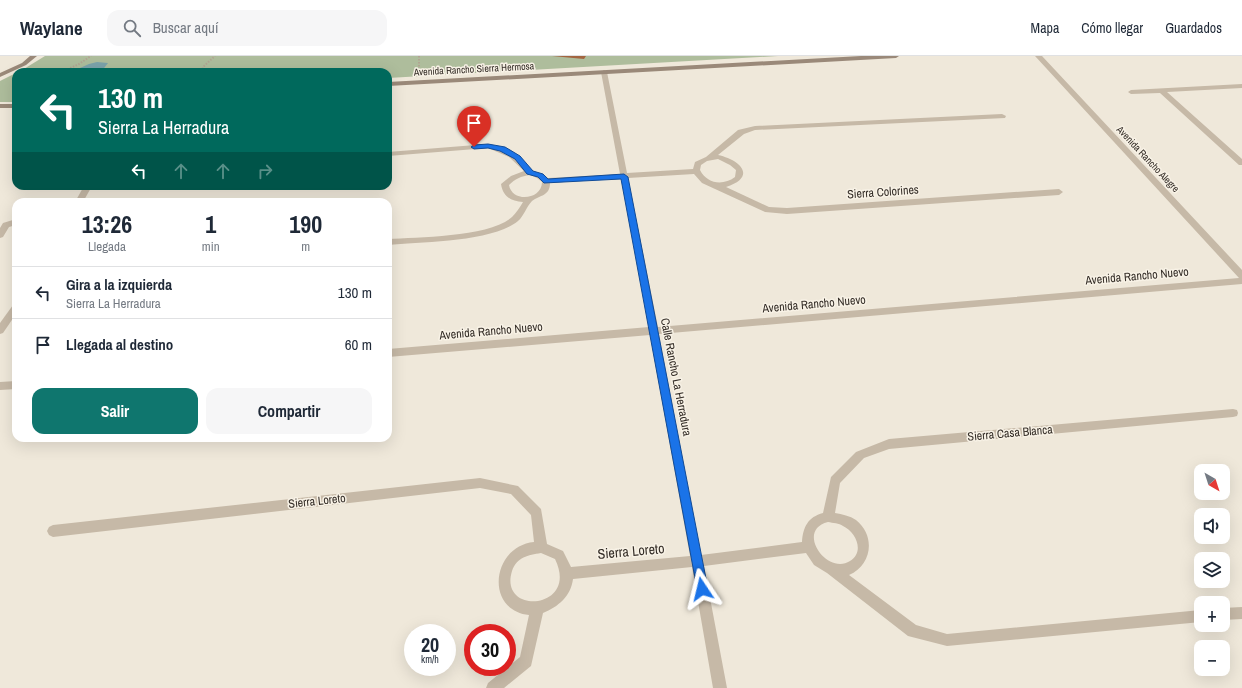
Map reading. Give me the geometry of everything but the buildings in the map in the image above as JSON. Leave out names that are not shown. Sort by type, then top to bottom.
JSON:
[{"type":"street","points":[[15,68],[24,64],[34,56]]},
{"type":"street","name":"Avenida Rancho Sierra Hermosa","points":[[392,84],[896,56]]},
{"type":"street","name":"Avenida Rancho Alegre","points":[[1038,56],[1242,276]]},
{"type":"street","points":[[0,75],[12,70]]},
{"type":"street","name":"Calle Rancho La Herradura","points":[[604,72],[654,330],[720,688]]},
{"type":"street","points":[[1132,92],[1241,87]]},
{"type":"street","points":[[1161,90],[1242,163]]},
{"type":"street","points":[[0,106],[12,106]]},
{"type":"street","points":[[546,181],[546,188],[543,192],[540,195],[530,199],[519,199],[510,196],[505,190],[505,184],[510,178],[520,174],[530,173],[540,176],[546,181],[696,171],[697,166],[702,161],[709,158],[741,132],[756,128],[1002,116]]},
{"type":"street","points":[[392,154],[488,146],[502,149],[517,158],[530,173]]},
{"type":"street","points":[[709,158],[718,157],[734,163],[739,168],[740,173],[737,179],[731,183],[713,184]]},
{"type":"street","name":"Sierra Colorines","points":[[696,171],[698,177],[705,181],[768,210],[787,211],[1059,192]]},
{"type":"street","points":[[392,242],[481,233],[499,228],[514,219],[530,199]]},
{"type":"street","points":[[0,235],[6,225],[12,223]]},
{"type":"street","name":"Avenida Rancho Nuevo","points":[[392,353],[1242,281]]},
{"type":"street","points":[[0,330],[12,313]]},
{"type":"street","points":[[0,386],[12,384]]},
{"type":"street","name":"Sierra Casa Blanca","points":[[828,517],[836,481],[860,455],[889,444],[1233,412]]},
{"type":"street","name":"Sierra Loreto","points":[[53,531],[480,483],[514,490],[537,513],[541,547]]},
{"type":"street","points":[[832,569],[845,570],[856,565],[863,556],[864,546],[860,534],[852,524],[840,518],[828,517],[815,522],[807,532],[808,547],[817,560],[832,569],[913,631],[947,640],[1194,617]]},
{"type":"street","points":[[541,547],[559,555],[568,573],[564,589],[553,603],[537,609],[522,607],[510,598],[504,585],[506,570],[514,558],[526,549],[541,547]]},
{"type":"street","points":[[697,561],[808,547]]},
{"type":"street","name":"Sierra Loreto","points":[[568,573],[697,561]]},
{"type":"street","points":[[493,688],[526,661],[537,609]]},
{"type":"street","points":[[1230,613],[1242,612]]},
{"type":"path","points":[[70,68],[91,56]]},
{"type":"path","points":[[203,68],[215,56]]},
{"type":"green space","points":[[45,56],[778,56],[392,78],[392,68],[26,68]]},
{"type":"green space","points":[[12,75],[12,102],[0,102],[0,81]]},
{"type":"water","points":[[97,62],[108,63],[104,68],[80,68]]},
{"type":"route","points":[[474,147],[488,146],[502,149],[517,158],[530,173],[540,176],[546,181],[624,177],[702,589]]}]
